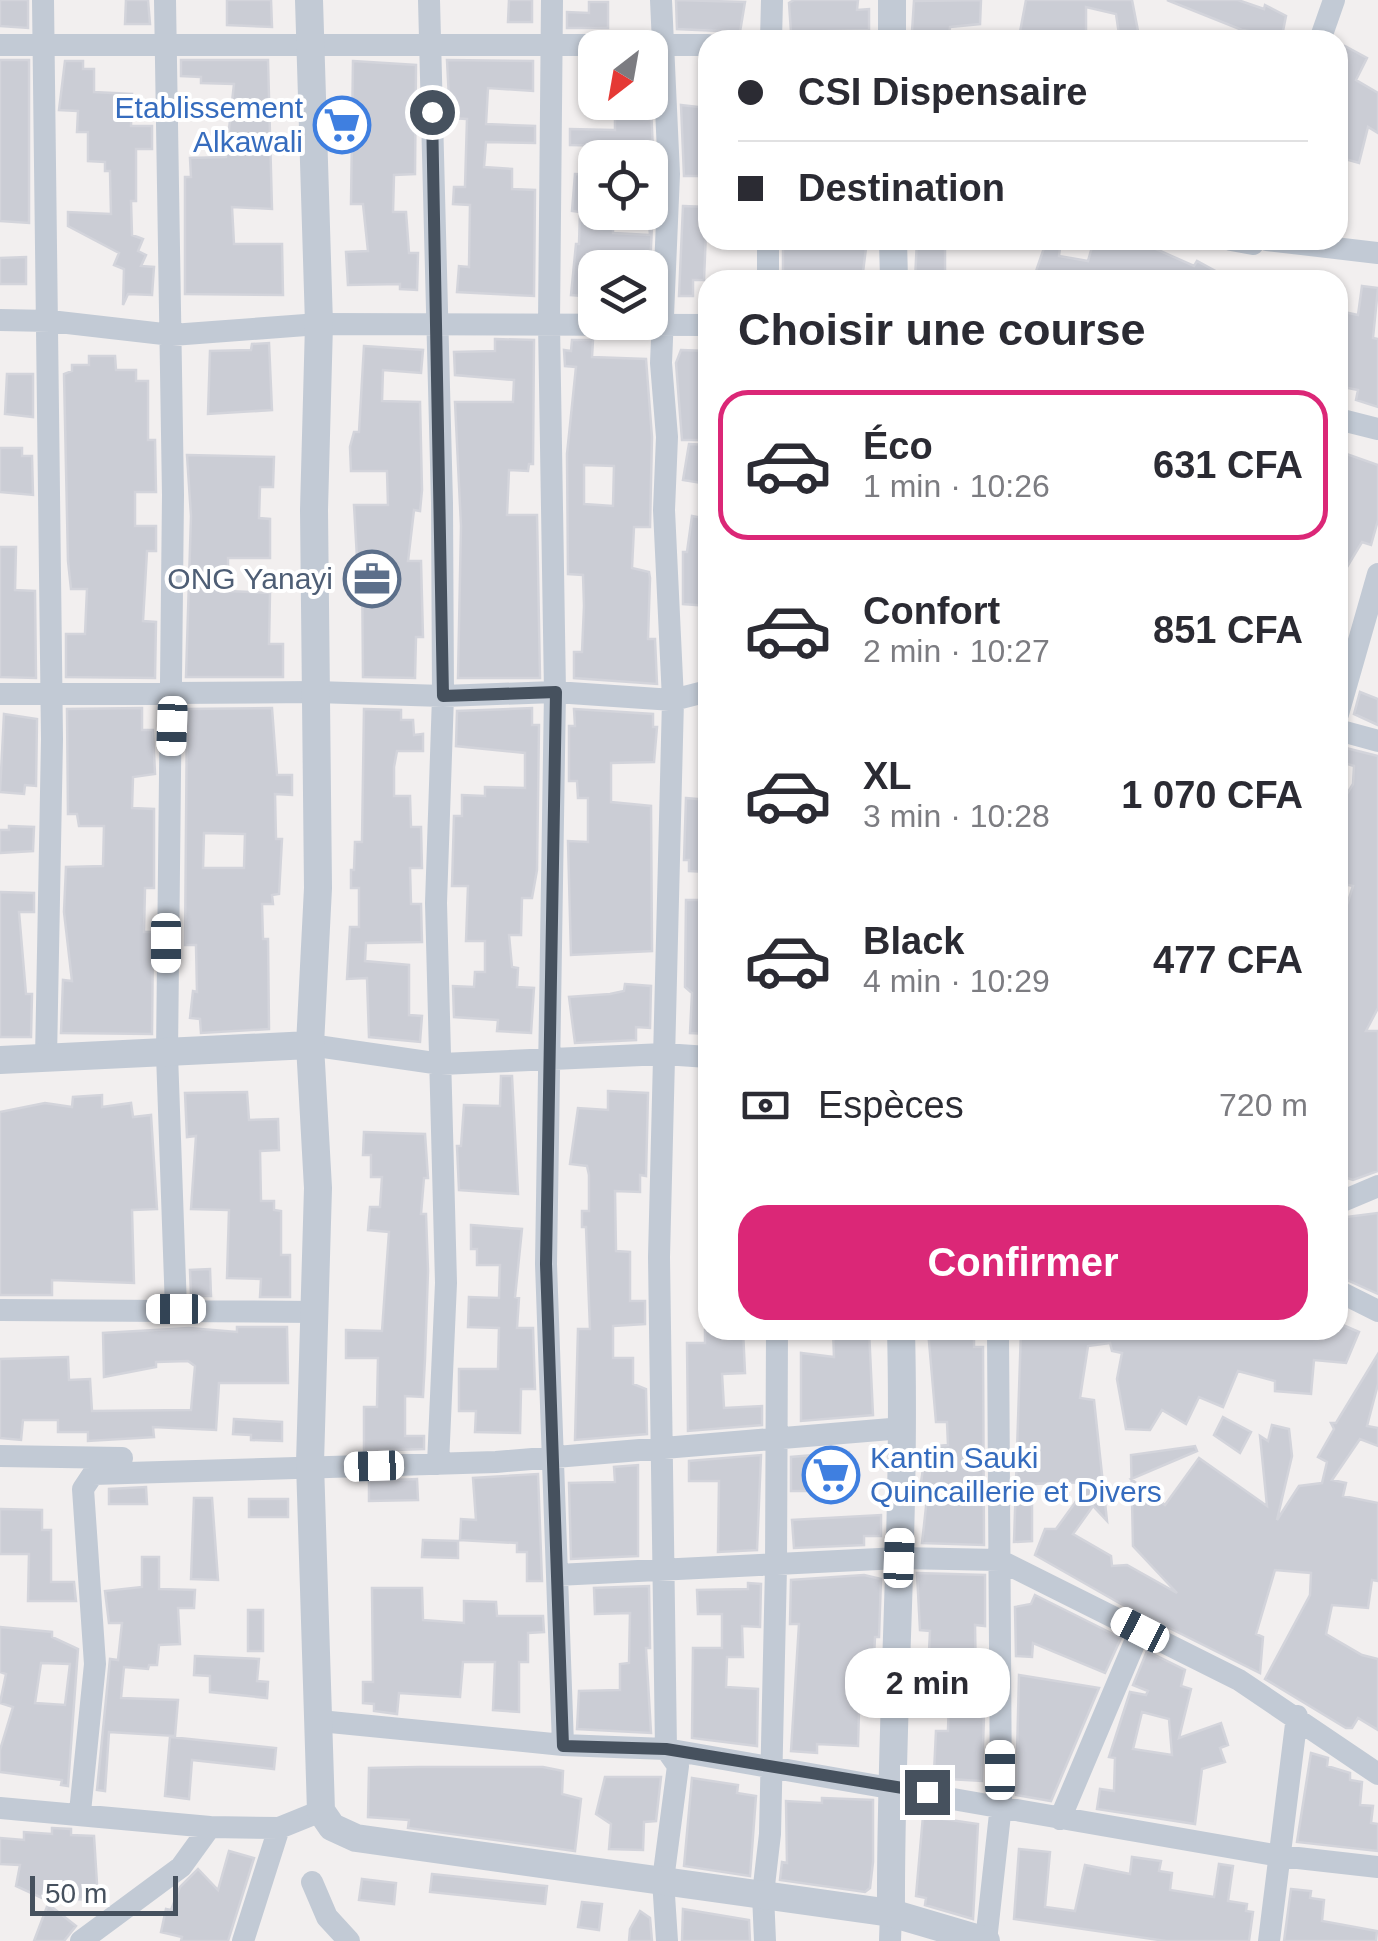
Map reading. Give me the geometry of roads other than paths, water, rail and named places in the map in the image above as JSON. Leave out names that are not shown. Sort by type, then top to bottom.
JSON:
[{"type":"street","points":[[44,0],[50,321],[46,1060]]},
{"type":"street","points":[[166,0],[174,691],[166,868],[167,1054],[176,1309]]},
{"type":"street","points":[[309,0],[319,324],[318,888],[310,1045],[318,1188],[311,1466],[320,1810],[332,1827],[356,1838],[763,1894],[890,1927],[986,1941],[1000,1805],[998,1340]]},
{"type":"street","points":[[429,0],[443,696],[436,902],[446,1284],[438,1464]]},
{"type":"street","points":[[552,0],[549,323],[556,692],[553,1058],[546,1264],[556,1457],[556,1575],[563,1643],[563,1746]]},
{"type":"street","points":[[661,0],[663,30]]},
{"type":"street","points":[[771,30],[772,0]]},
{"type":"street","points":[[892,0],[892,30]]},
{"type":"street","points":[[1324,30],[1334,0]]},
{"type":"street","points":[[0,45],[578,44]]},
{"type":"street","points":[[668,44],[698,45]]},
{"type":"street","points":[[666,250],[667,120]]},
{"type":"street","points":[[1348,249],[1378,252]]},
{"type":"street","points":[[0,320],[50,321],[172,334],[319,324],[578,324]]},
{"type":"street","points":[[668,325],[698,325]]},
{"type":"street","points":[[663,340],[664,510],[673,700],[659,1256],[662,1569],[666,1749],[678,1766],[664,1880],[667,1941]]},
{"type":"street","points":[[1348,420],[1378,428]]},
{"type":"street","points":[[1348,679],[1378,574]]},
{"type":"street","points":[[0,694],[174,691],[443,696],[556,692],[673,700],[698,694]]},
{"type":"street","points":[[1348,733],[1378,741]]},
{"type":"street","points":[[0,1060],[310,1045],[441,1064],[664,1054],[698,1056]]},
{"type":"street","points":[[1348,1199],[1378,1186]]},
{"type":"street","points":[[1348,1296],[1378,1311]]},
{"type":"street","points":[[0,1310],[317,1312]]},
{"type":"street","points":[[766,1941],[763,1894],[770,1834],[768,1765],[776,1567],[778,1340]]},
{"type":"street","points":[[890,1927],[890,1786],[903,1428],[900,1340]]},
{"type":"street","points":[[80,1812],[94,1664],[84,1489],[87,1480],[101,1471],[438,1464],[903,1428]]},
{"type":"street","points":[[0,1456],[311,1466]]},
{"type":"street","points":[[556,1575],[899,1558],[999,1560],[1238,1680],[1297,1716],[1378,1774]]},
{"type":"street","points":[[1060,1819],[1140,1630]]},
{"type":"street","points":[[1269,1941],[1297,1716]]},
{"type":"street","points":[[320,1721],[563,1746],[666,1749],[1280,1856],[1378,1867]]},
{"type":"street","points":[[0,1808],[80,1812],[210,1827],[279,1828],[320,1810]]},
{"type":"street","points":[[81,1941],[181,1866],[210,1827]]},
{"type":"street","points":[[243,1941],[279,1828]]},
{"type":"street","points":[[312,1882],[328,1917],[348,1941]]},
{"type":"place","name":"Etablissement Alkawali","points":[[342,125]]},
{"type":"place","name":"ONG Yanayi","points":[[372,579]]},
{"type":"place","name":"Kantin Sauki Quincaillerie et Divers","points":[[831,1475]]}]
